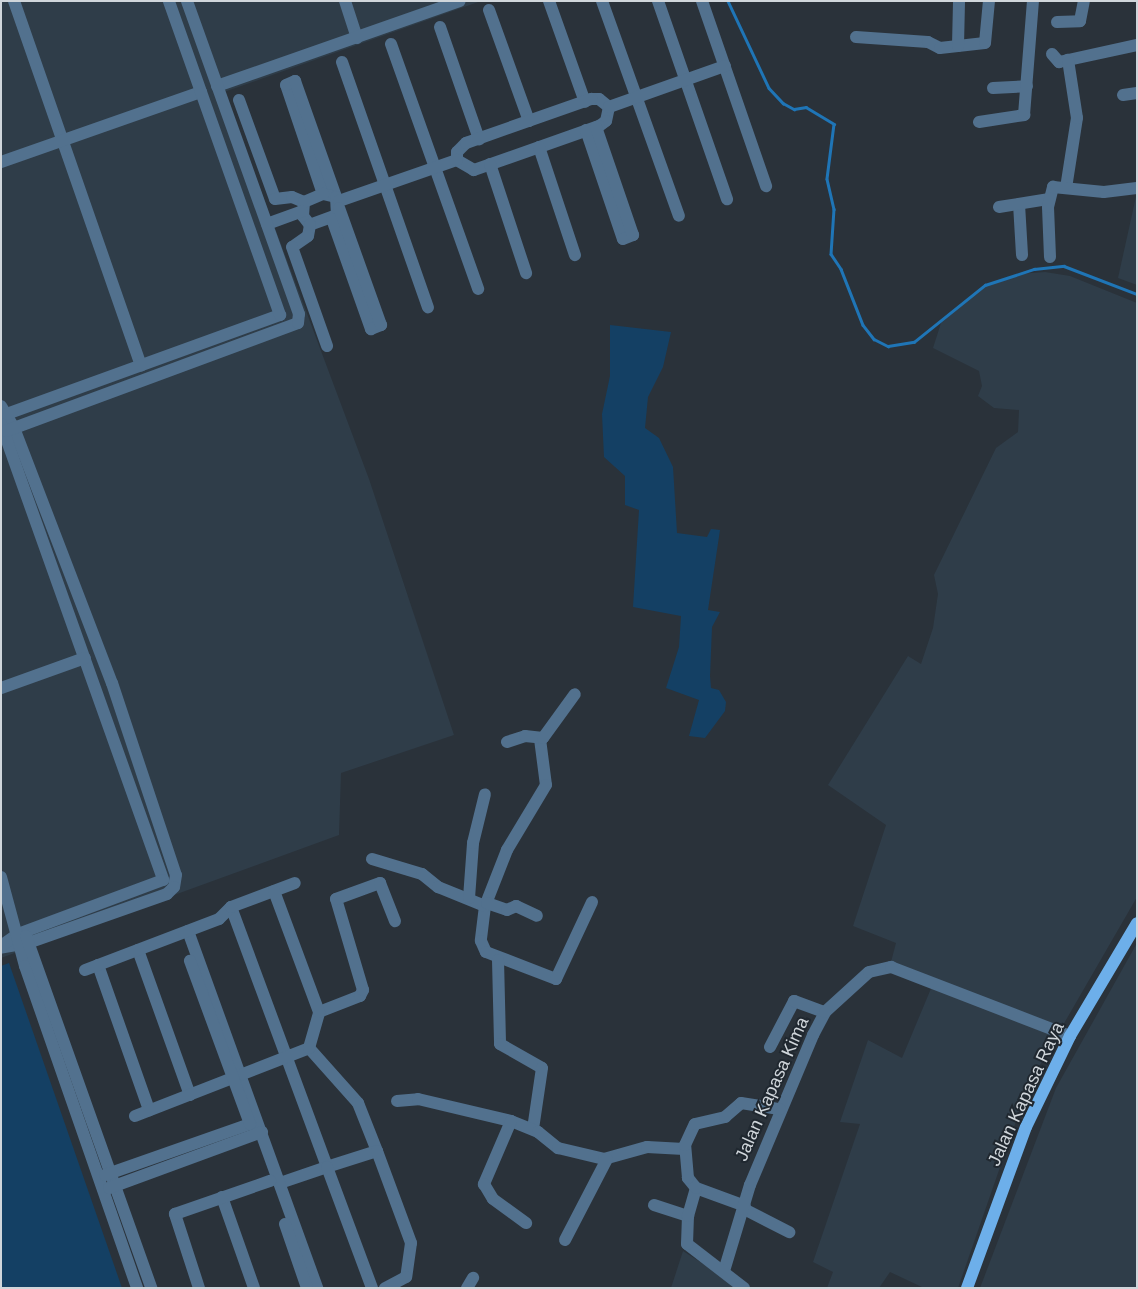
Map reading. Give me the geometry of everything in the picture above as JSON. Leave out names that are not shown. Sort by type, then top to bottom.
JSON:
[{"type":"main road","name":"Jalan Kapasa Raya","points":[[967,1288],[1019,1143],[1070,1036],[1137,924]]},
{"type":"street","points":[[14,1],[141,366]]},
{"type":"street","points":[[169,1],[280,316]]},
{"type":"street","points":[[4,422],[256,341],[296,325],[299,319],[187,1]]},
{"type":"street","points":[[345,1],[357,38]]},
{"type":"street","points":[[217,86],[460,1]]},
{"type":"street","points":[[549,1],[585,102]]},
{"type":"street","points":[[602,1],[679,216]]},
{"type":"street","points":[[658,1],[687,79],[727,199]]},
{"type":"street","points":[[702,1],[766,186]]},
{"type":"street","points":[[958,46],[959,1]]},
{"type":"street","points":[[856,37],[958,46],[986,43],[989,1]]},
{"type":"street","points":[[979,122],[1023,118],[1033,1]]},
{"type":"street","points":[[1057,22],[1080,21],[1084,1]]},
{"type":"street","points":[[489,10],[529,121]]},
{"type":"street","points":[[440,28],[480,139]]},
{"type":"street","points":[[391,44],[478,289]]},
{"type":"street","points":[[1052,54],[1057,62],[1137,46]]},
{"type":"street","points":[[1066,188],[1077,118],[1068,60]]},
{"type":"street","points":[[342,62],[428,307]]},
{"type":"street","points":[[609,106],[726,66]]},
{"type":"street","points":[[338,202],[332,219],[371,329],[381,325],[338,202],[295,81],[286,85],[323,194],[338,202],[457,160]]},
{"type":"street","points":[[993,88],[1027,86]]},
{"type":"street","points":[[1,162],[201,92]]},
{"type":"street","points":[[1123,95],[1137,93]]},
{"type":"street","points":[[457,160],[461,147],[529,121],[599,99],[609,106]]},
{"type":"street","points":[[239,100],[275,199],[292,197],[305,214],[308,236],[292,247],[328,346]]},
{"type":"street","points":[[457,160],[467,169],[490,164],[591,129],[606,121],[609,106]]},
{"type":"street","points":[[591,129],[634,235],[623,239],[591,129]]},
{"type":"street","points":[[539,147],[575,255]]},
{"type":"street","points":[[490,164],[526,273]]},
{"type":"street","points":[[1050,257],[1049,199],[1054,186],[1104,192],[1137,188]]},
{"type":"street","points":[[268,228],[305,214],[323,194]]},
{"type":"street","points":[[999,206],[1049,199]]},
{"type":"street","points":[[1018,204],[1022,255]]},
{"type":"street","points":[[305,214],[332,219]]},
{"type":"street","points":[[4,422],[141,366],[280,316],[299,319]]},
{"type":"street","points":[[4,422],[85,658],[169,882]]},
{"type":"street","points":[[4,422],[112,683],[169,882]]},
{"type":"street","points":[[1,688],[85,658]]},
{"type":"street","points":[[575,694],[540,739],[546,785],[506,850],[486,904],[481,941],[486,952],[498,960],[557,978],[592,902]]},
{"type":"street","points":[[508,742],[525,736],[540,739]]},
{"type":"street","points":[[469,898],[473,843],[485,794]]},
{"type":"street","points":[[372,859],[422,874],[438,887],[486,904],[507,910],[516,906],[537,916]]},
{"type":"street","points":[[1,877],[114,1180],[151,1288]]},
{"type":"street","points":[[1,947],[169,882]]},
{"type":"street","points":[[85,970],[219,919],[231,907],[295,883]]},
{"type":"street","points":[[319,1012],[360,996],[363,990],[336,900],[380,883],[395,921]]},
{"type":"street","points":[[274,891],[319,1012],[309,1048]]},
{"type":"street","points":[[231,907],[372,1288]]},
{"type":"street","points":[[184,933],[275,1182],[317,1288]]},
{"type":"street","points":[[23,939],[97,1176],[137,1288]]},
{"type":"street","points":[[138,950],[190,1095]]},
{"type":"street","points":[[498,960],[500,1044],[542,1068],[533,1129]]},
{"type":"street","points":[[98,965],[149,1110]]},
{"type":"street","name":"Jalan Kapasa Kima","points":[[724,1271],[780,1109],[825,1012],[869,972],[883,966],[1070,1036]]},
{"type":"street","points":[[770,1047],[794,1001],[825,1012]]},
{"type":"street","points":[[134,1116],[309,1048]]},
{"type":"street","points":[[309,1048],[358,1103],[411,1243],[406,1277],[392,1287]]},
{"type":"street","points":[[397,1101],[418,1099],[511,1121],[533,1129],[558,1148],[607,1159],[647,1147],[684,1147]]},
{"type":"street","points":[[780,1109],[741,1103],[725,1117],[695,1124],[684,1147],[688,1178],[696,1188],[745,1208],[789,1232]]},
{"type":"street","points":[[511,1121],[484,1184],[493,1199],[526,1223]]},
{"type":"street","points":[[102,1191],[114,1180],[256,1128]]},
{"type":"street","points":[[199,1288],[174,1217],[222,1197],[377,1151]]},
{"type":"street","points":[[565,1240],[607,1159]]},
{"type":"street","points":[[97,1176],[114,1180]]},
{"type":"street","points":[[275,1182],[307,1288]]},
{"type":"street","points":[[696,1188],[688,1216],[687,1244],[744,1288]]},
{"type":"street","points":[[222,1197],[254,1288]]},
{"type":"street","points":[[654,1205],[688,1216]]},
{"type":"shaded area","points":[[1,1],[481,1],[224,92],[369,479],[454,735],[341,773],[339,835],[1,958]]},
{"type":"shaded area","points":[[1137,192],[1137,285],[1118,278]]},
{"type":"shaded area","points":[[1045,272],[1070,276],[1137,303],[1137,897],[1029,1084],[958,1288],[924,1288],[890,1272],[879,1288],[827,1288],[833,1272],[813,1262],[860,1124],[840,1122],[868,1040],[902,1058],[935,979],[891,962],[896,943],[853,926],[886,825],[828,785],[908,656],[921,664],[933,628],[938,594],[934,575],[996,448],[1018,432],[1019,410],[994,408],[978,396],[982,386],[979,371],[933,348],[941,323],[985,285],[1018,274]]},
{"type":"shaded area","points":[[610,325],[671,332],[663,367],[648,397],[645,428],[659,438],[673,467],[677,533],[707,537],[711,529],[720,530],[708,610],[720,612],[712,627],[710,676],[711,688],[719,690],[726,702],[725,711],[705,738],[689,736],[699,700],[666,688],[679,647],[681,616],[633,607],[639,510],[625,505],[625,476],[604,457],[602,414],[610,376]]},
{"type":"shaded area","points":[[1137,943],[1137,1288],[980,1288],[1056,1088]]},
{"type":"shaded area","points":[[9,963],[122,1288],[1,1288],[1,966]]},
{"type":"shaded area","points":[[683,1251],[716,1272],[735,1288],[671,1288]]},
{"type":"waterway","points":[[728,1],[769,88],[783,103],[794,109],[806,107],[834,124],[827,179],[834,209],[831,254],[841,269],[863,325],[874,339],[888,346],[914,342],[985,285],[1034,269],[1064,266],[1137,294]]}]
